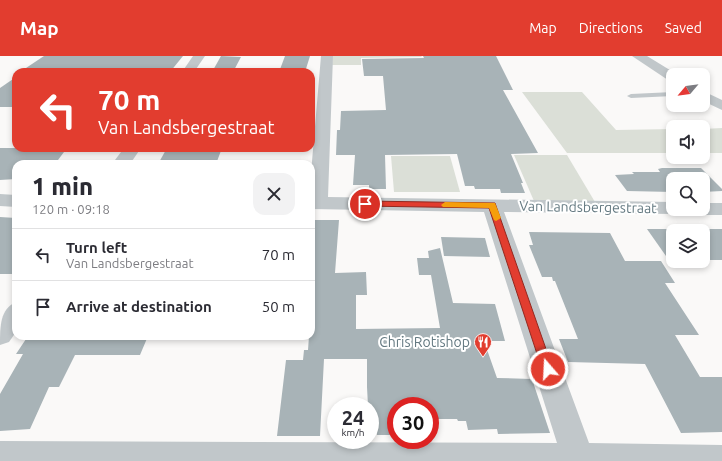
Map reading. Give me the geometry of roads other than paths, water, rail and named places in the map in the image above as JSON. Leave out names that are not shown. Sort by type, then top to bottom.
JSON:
[{"type":"street","points":[[191,68],[199,56]]},
{"type":"street","points":[[315,192],[327,56]]},
{"type":"street","points":[[638,56],[666,73]]},
{"type":"street","points":[[710,98],[722,106]]},
{"type":"street","points":[[0,200],[12,201]]},
{"type":"street","name":"Van Landsbergestraat","points":[[315,203],[666,208]]},
{"type":"street","points":[[492,205],[578,460]]},
{"type":"street","points":[[710,209],[722,209]]},
{"type":"street","points":[[0,334],[12,318]]},
{"type":"street","points":[[0,457],[722,461]]},
{"type":"lane","points":[[631,96],[666,94]]},
{"type":"place","name":"Chris Rotishop","points":[[483,357]]}]
